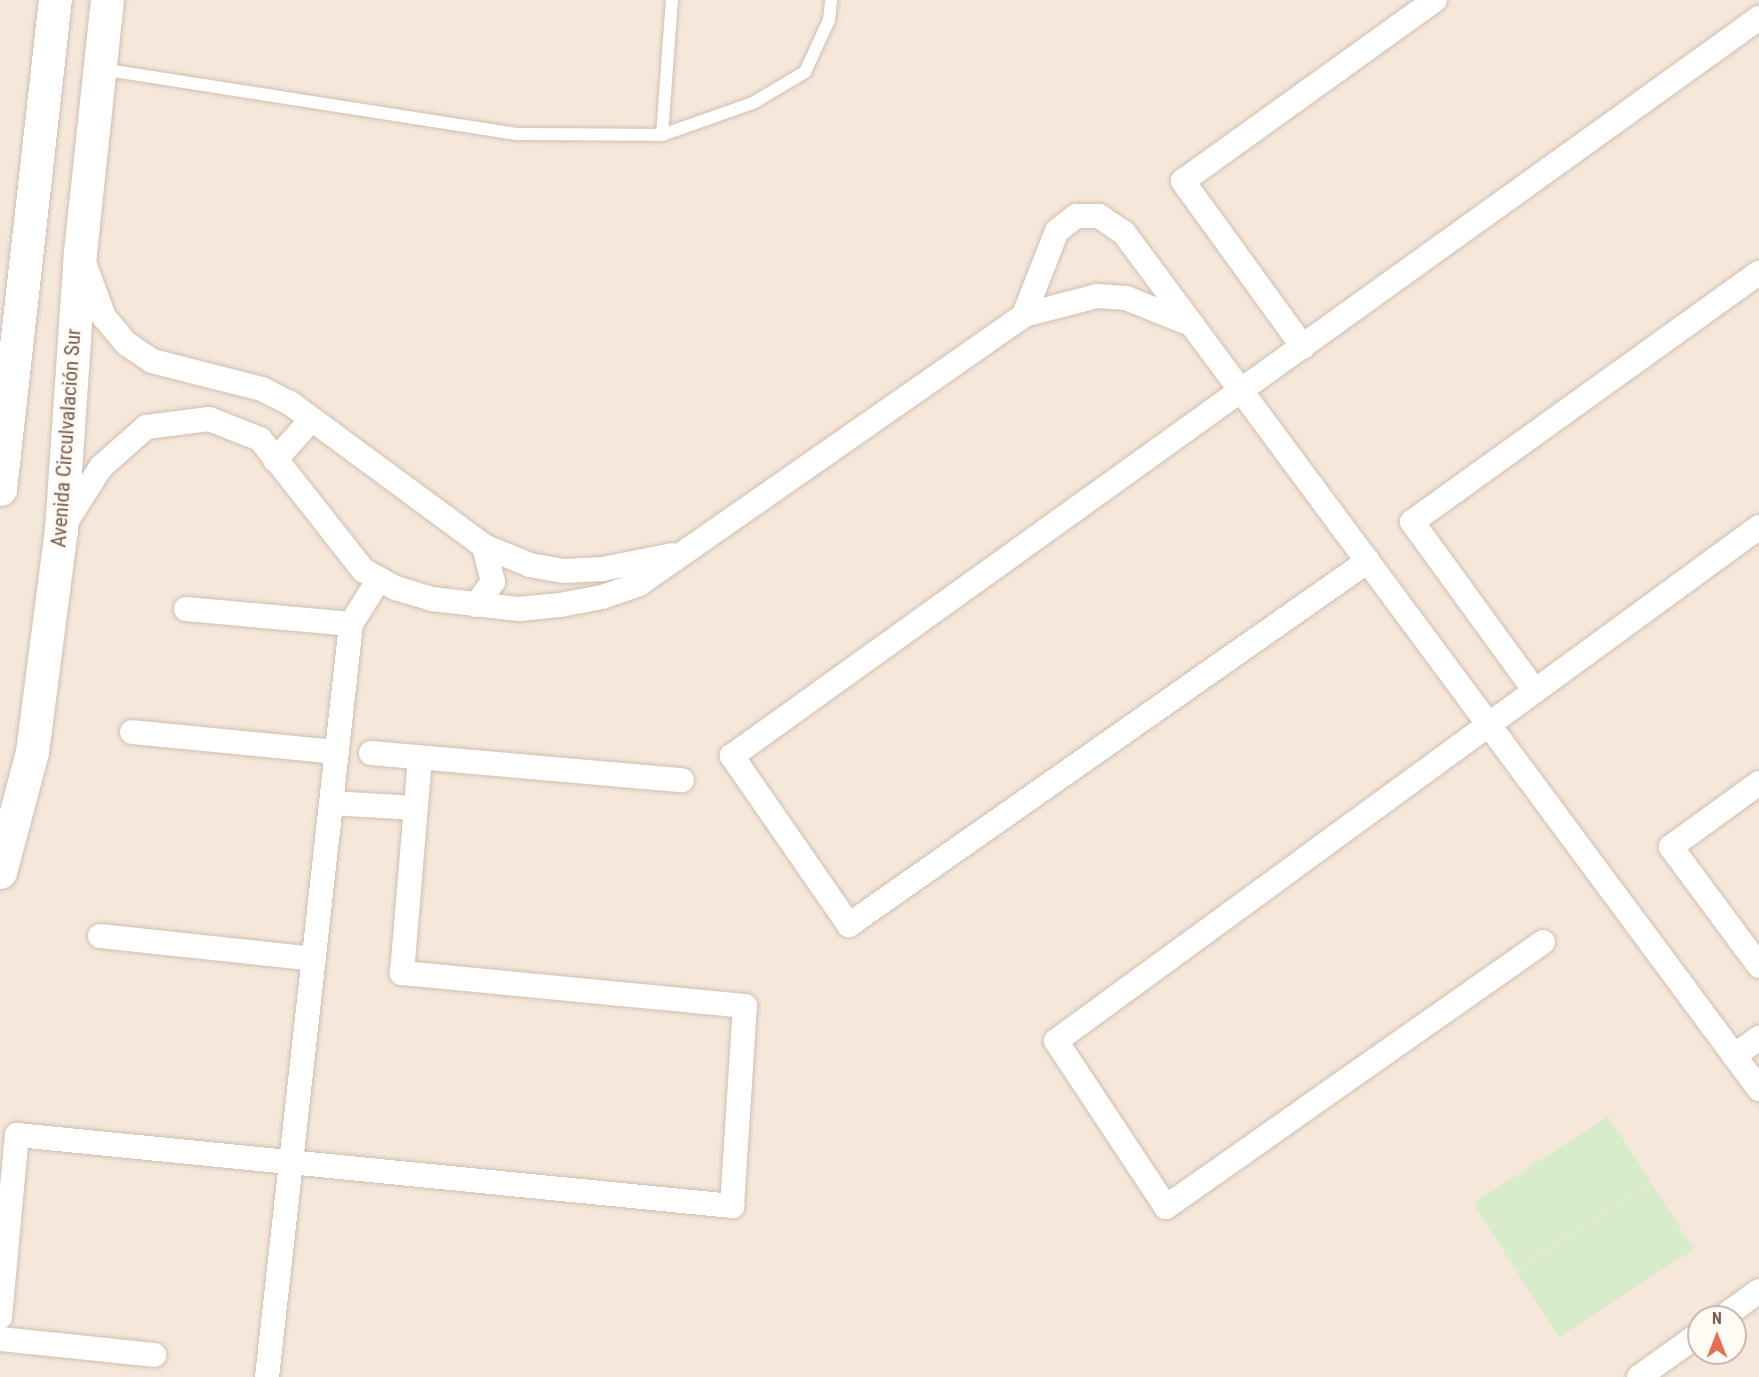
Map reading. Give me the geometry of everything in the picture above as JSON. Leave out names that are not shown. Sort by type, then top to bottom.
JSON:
[{"type":"main road","points":[[0,489],[55,0]]},
{"type":"main road","name":"Avenida Circulvalación Sur","points":[[0,872],[32,753],[61,530],[80,252],[107,0]]},
{"type":"street","points":[[1303,347],[1183,181],[1435,0]]},
{"type":"street","points":[[1368,561],[849,926],[732,756],[1759,18]]},
{"type":"street","points":[[1024,315],[1057,231],[1076,216],[1099,216],[1124,233],[1759,1089]]},
{"type":"street","points":[[80,252],[104,317],[127,344],[152,361],[262,389],[312,419],[484,546],[530,565],[564,571],[603,569],[684,552]]},
{"type":"street","points":[[1535,691],[1413,522],[1759,273]]},
{"type":"street","points":[[61,530],[101,467],[146,427],[209,419],[225,423],[260,439],[363,570],[379,579],[432,599],[519,609],[602,597],[639,584],[1024,315],[1097,296],[1126,298],[1193,325]]},
{"type":"street","points":[[275,459],[312,419]]},
{"type":"street","points":[[1543,942],[1166,1207],[1056,1041],[1759,527]]},
{"type":"street","points":[[477,605],[493,582],[484,546]]},
{"type":"street","points":[[267,1377],[351,624],[379,579]]},
{"type":"street","points":[[186,609],[351,624]]},
{"type":"street","points":[[132,732],[336,753]]},
{"type":"street","points":[[371,753],[682,780]]},
{"type":"street","points":[[0,1317],[16,1135],[732,1206],[745,1006],[402,973],[420,758]]},
{"type":"street","points":[[1759,783],[1671,847],[1759,966]]},
{"type":"street","points":[[331,803],[416,808]]},
{"type":"street","points":[[100,936],[314,959]]},
{"type":"street","points":[[1734,1056],[1759,1038]]},
{"type":"street","points":[[1740,1305],[1759,1291]]},
{"type":"street","points":[[0,1339],[154,1355]]},
{"type":"street","points":[[1639,1377],[1687,1343]]},
{"type":"lane","points":[[662,135],[672,0]]},
{"type":"lane","points":[[100,69],[518,134],[662,135],[753,103],[805,72],[829,20],[831,0]]},
{"type":"shaded area","points":[[0,0],[1759,0],[1759,1377],[0,1377]]},
{"type":"green space","points":[[1608,1116],[1651,1182],[1516,1270],[1473,1204]]},
{"type":"green space","points":[[1651,1183],[1694,1249],[1559,1337],[1516,1271]]}]
